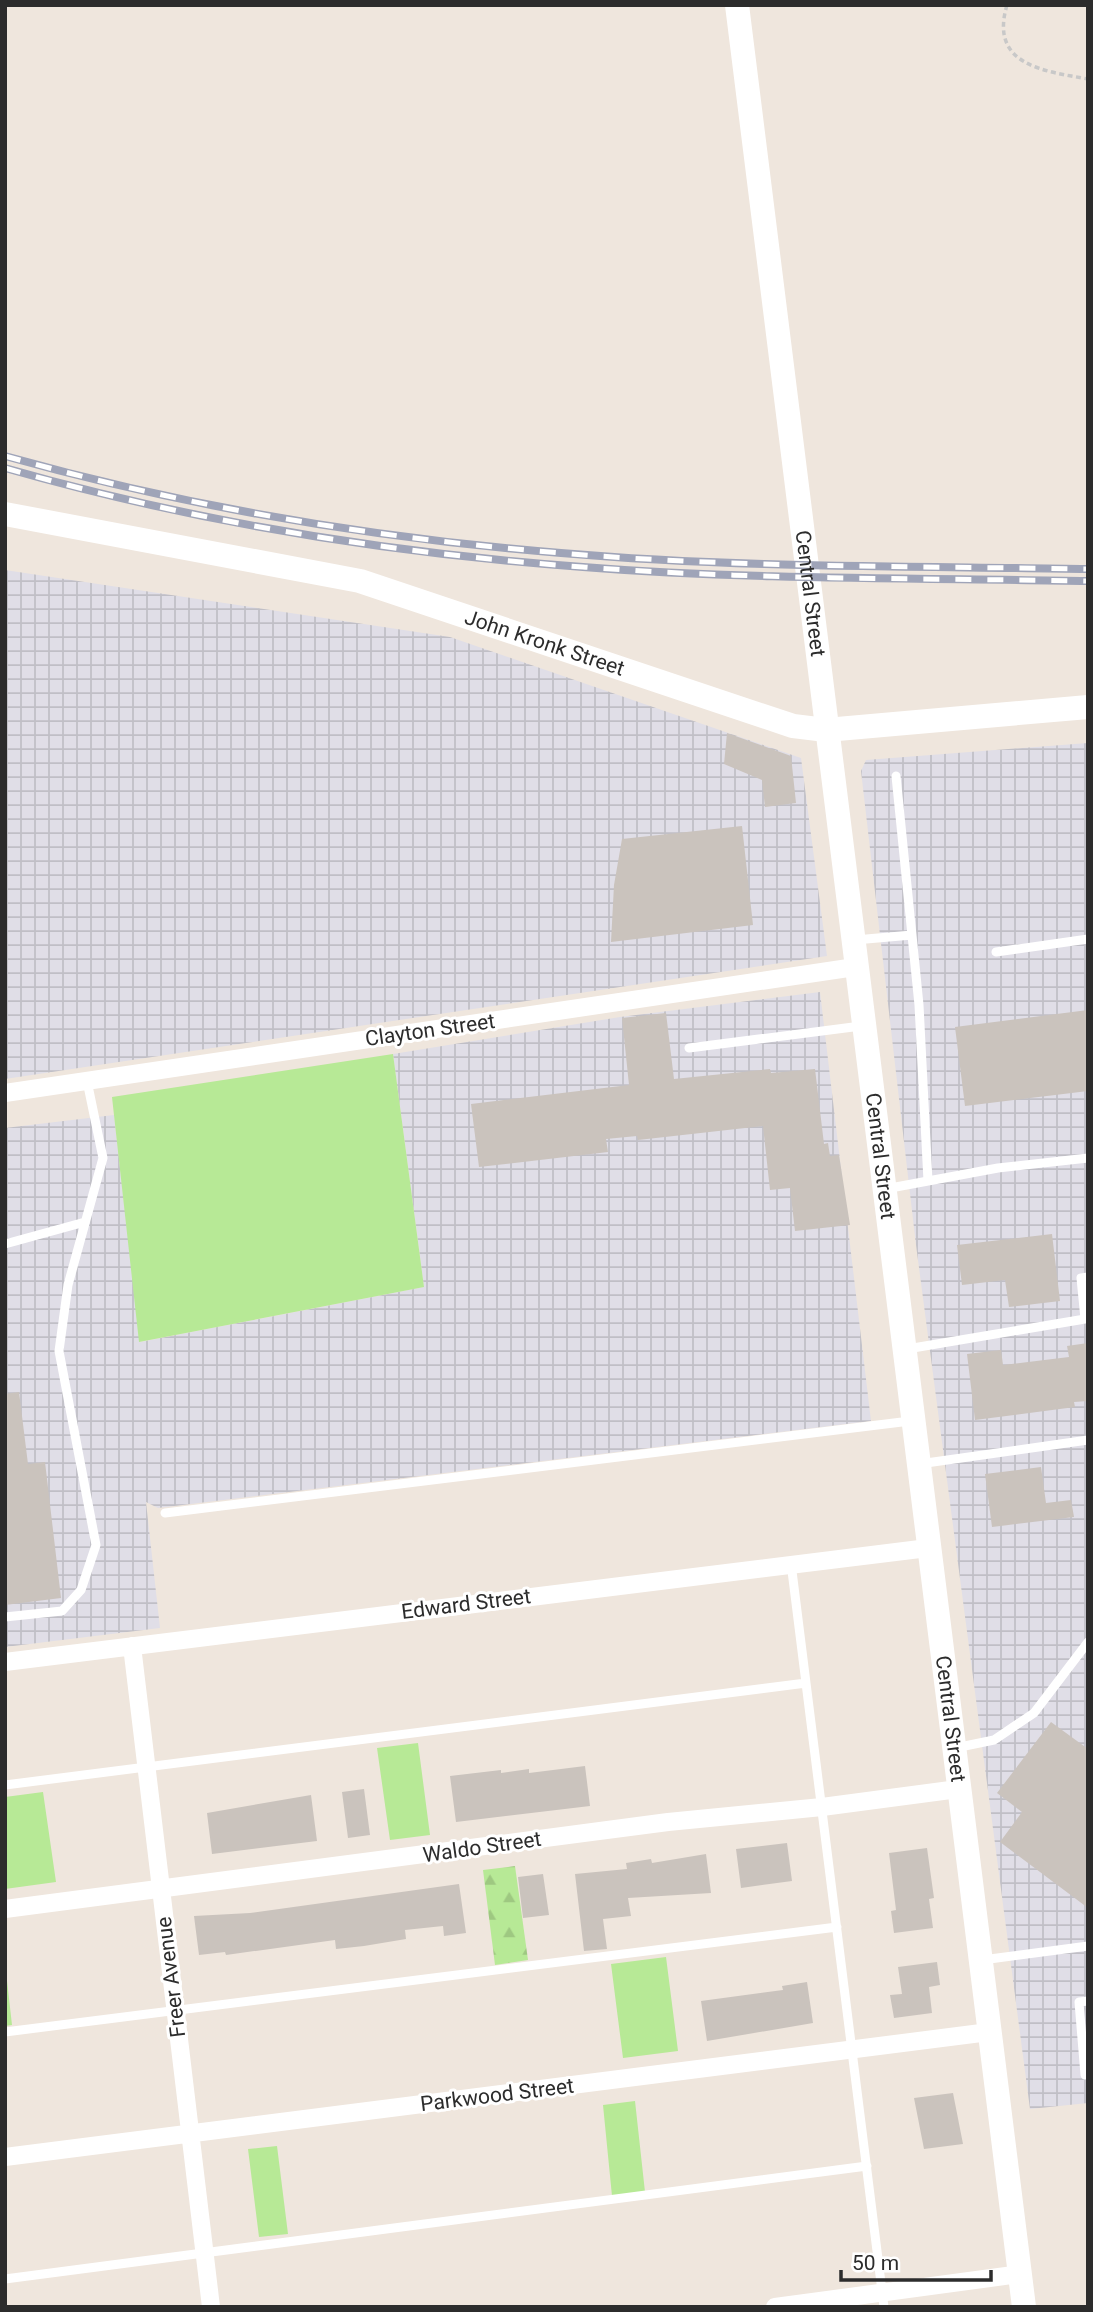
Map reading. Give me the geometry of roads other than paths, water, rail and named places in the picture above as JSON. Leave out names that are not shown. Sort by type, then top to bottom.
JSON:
[{"type":"street","name":"Central Street","points":[[737,5],[1024,2307]]},
{"type":"street","name":"John Kronk Street","points":[[5,514],[360,581],[793,726],[826,730],[1088,707]]},
{"type":"street","name":"Clayton Street","points":[[5,1093],[855,967]]},
{"type":"street","name":"Edward Street","points":[[5,1662],[928,1548]]},
{"type":"street","name":"Freer Avenue","points":[[131,1646],[211,2307]]},
{"type":"street","name":"Waldo Street","points":[[5,1909],[668,1822],[822,1807],[958,1789]]},
{"type":"street","name":"Parkwood Street","points":[[5,2157],[989,2032]]},
{"type":"street","points":[[775,2307],[884,2300],[1020,2274]]},
{"type":"lane","points":[[896,776],[912,935],[928,1181]]},
{"type":"lane","points":[[852,940],[912,935]]},
{"type":"lane","points":[[996,952],[1088,939]]},
{"type":"lane","points":[[689,1048],[863,1026]]},
{"type":"lane","points":[[5,1617],[62,1611],[81,1590],[96,1545],[59,1351],[68,1285],[103,1158],[87,1081]]},
{"type":"lane","points":[[883,1189],[998,1168],[1088,1158]]},
{"type":"lane","points":[[5,1244],[85,1222]]},
{"type":"lane","points":[[903,1349],[1085,1319],[1081,1278],[1088,1277]]},
{"type":"lane","points":[[165,1513],[912,1421]]},
{"type":"lane","points":[[917,1465],[1088,1440]]},
{"type":"lane","points":[[791,1563],[884,2300]]},
{"type":"lane","points":[[953,1748],[995,1740],[1034,1713],[1088,1642]]},
{"type":"lane","points":[[1079,1653],[1088,1659]]},
{"type":"lane","points":[[5,1785],[806,1683]]},
{"type":"lane","points":[[5,2032],[837,1927]]},
{"type":"lane","points":[[980,1960],[1088,1946]]},
{"type":"lane","points":[[1085,2075],[1079,2002],[1088,2001]]},
{"type":"lane","points":[[5,2279],[867,2166]]},
{"type":"railway","points":[[5,456],[142,491],[211,505],[350,529],[491,547],[627,558],[824,566],[1088,569]]},
{"type":"railway","points":[[5,468],[220,519],[364,544],[510,561],[709,574],[1088,581]]}]
